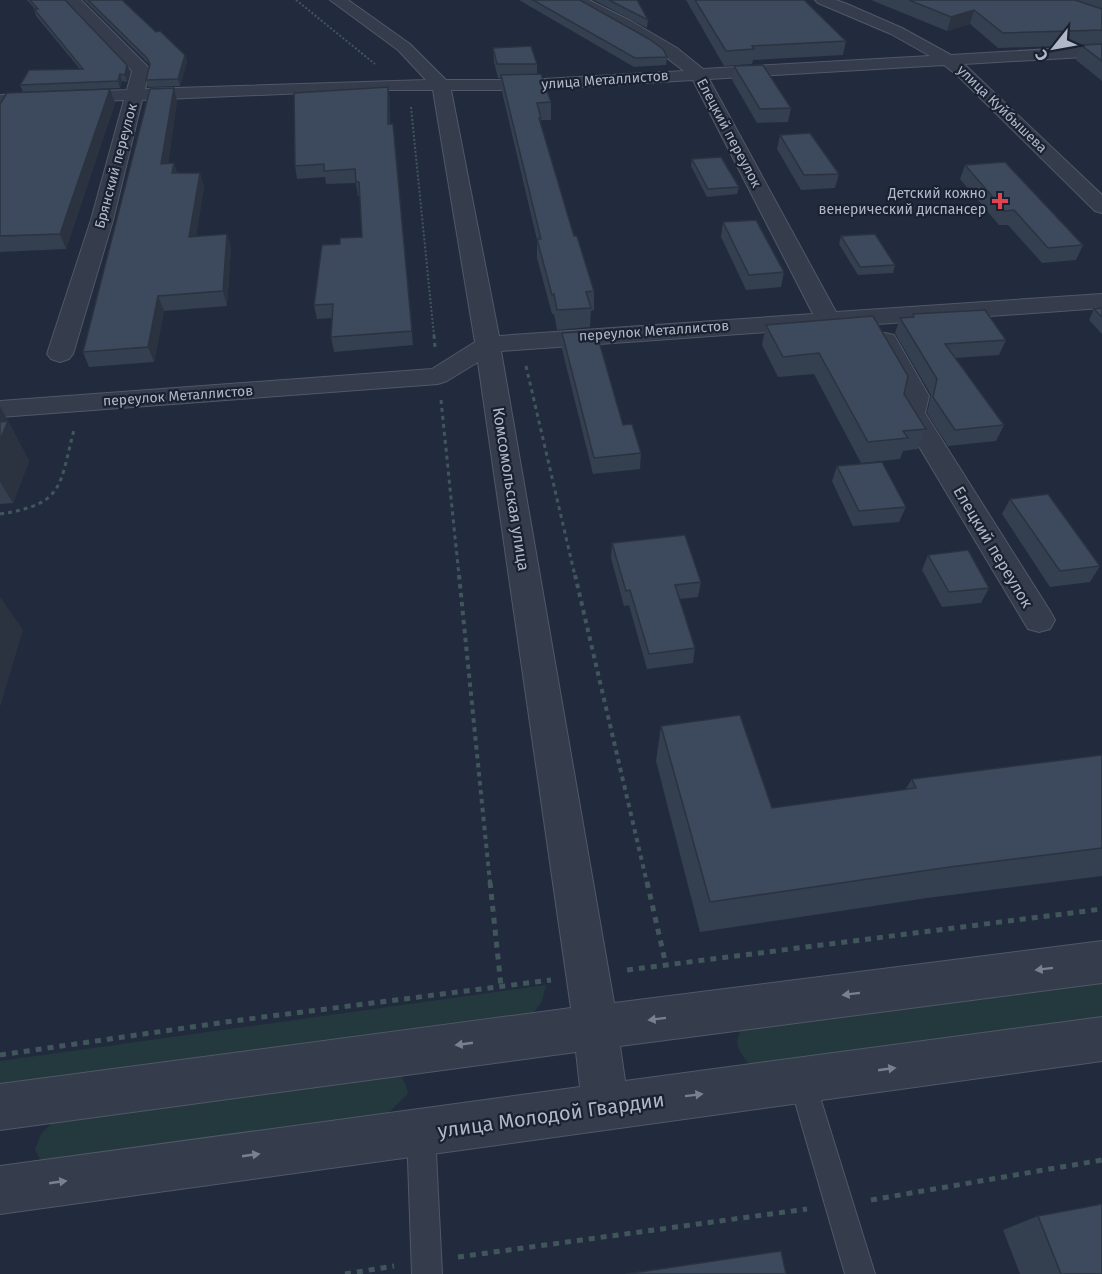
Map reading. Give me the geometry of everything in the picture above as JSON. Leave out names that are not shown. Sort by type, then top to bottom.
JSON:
[{"type":"street","name":"Брянский переулок","points":[[60,354],[102,220],[141,70],[72,0]]},
{"type":"street","points":[[338,0],[404,46],[441,85]]},
{"type":"street","name":"Елецкий переулок","points":[[578,0],[666,46],[698,74],[826,318]]},
{"type":"street","name":"улица Куйбышева","points":[[823,0],[884,25],[949,60],[1102,207]]},
{"type":"street","name":"улица Металлистов","points":[[0,100],[387,85],[526,85],[1102,51]]},
{"type":"street","name":"Комсомольская улица","points":[[441,85],[504,343],[605,1107]]},
{"type":"street","name":"переулок Металлистов","points":[[0,409],[438,376],[504,343],[826,318],[1102,301]]},
{"type":"street","name":"Елецкий переулок","points":[[871,315],[916,396],[912,413],[1039,620]]},
{"type":"street","points":[[0,1107],[1102,962]]},
{"type":"street","name":"улица Молодой Гвардии","points":[[0,1190],[1102,1039]]},
{"type":"lane","points":[[802,1081],[860,1274]]},
{"type":"lane","points":[[421,1132],[426,1268]]},
{"type":"path","points":[[296,0],[380,68],[387,85]]},
{"type":"path","points":[[408,86],[420,177],[438,376],[501,986]]},
{"type":"path","points":[[504,343],[666,965]]},
{"type":"path","points":[[0,514],[27,511],[46,503],[58,491],[75,427],[72,423]]},
{"type":"path","points":[[345,1274],[426,1268],[840,1205],[1102,1160]]},
{"type":"green space","points":[[1102,974],[1102,1021],[752,1066],[740,1052],[737,1042],[745,1025]]},
{"type":"green space","points":[[546,985],[542,1001],[532,1015],[0,1097],[0,1061]]},
{"type":"green space","points":[[396,1068],[406,1085],[408,1094],[388,1113],[42,1163],[35,1150],[41,1134],[54,1121]]},
{"type":"building","points":[[30,0],[65,0],[127,65],[125,75],[120,74],[118,81],[20,85],[29,70],[83,69],[34,9],[38,9]]},
{"type":"building","points":[[88,0],[122,0],[156,32],[160,31],[185,55],[178,79],[146,80],[150,64],[147,58]]},
{"type":"building","points":[[533,0],[580,0],[649,39],[663,49],[667,57],[635,58]]},
{"type":"building","points":[[609,0],[637,0],[648,20]]},
{"type":"building","points":[[695,0],[804,0],[846,41],[752,46],[754,49],[726,51]]},
{"type":"building","points":[[909,0],[1075,0],[1102,9],[1102,30],[1003,33],[974,10],[951,17]]},
{"type":"building","points":[[1102,44],[1102,61],[1081,45]]},
{"type":"building","points":[[531,46],[537,64],[497,64],[493,48]]},
{"type":"building","points":[[763,65],[791,108],[760,109],[734,66]]},
{"type":"building","points":[[541,74],[551,102],[537,103],[541,118],[539,118],[574,236],[577,236],[594,291],[586,292],[591,308],[557,310],[537,239],[541,239],[501,75]]},
{"type":"building","points":[[388,87],[388,124],[393,124],[412,331],[331,337],[333,304],[314,305],[322,245],[340,244],[340,238],[362,237],[359,182],[356,182],[355,169],[324,171],[324,164],[295,166],[294,93]]},
{"type":"building","points":[[174,88],[161,164],[174,163],[172,173],[200,173],[189,237],[227,234],[223,291],[158,296],[148,347],[83,352],[150,89]]},
{"type":"building","points":[[110,89],[60,234],[0,236],[0,104],[7,93]]},
{"type":"building","points":[[810,133],[839,174],[804,175],[780,135]]},
{"type":"building","points":[[721,157],[739,187],[708,189],[692,159]]},
{"type":"building","points":[[1005,162],[1083,245],[1048,248],[1014,210],[1005,211],[965,165]]},
{"type":"building","points":[[756,220],[784,272],[749,275],[723,222]]},
{"type":"building","points":[[875,234],[895,265],[860,267],[841,236]]},
{"type":"building","points":[[1102,308],[1102,317],[1094,309]]},
{"type":"building","points":[[985,310],[1006,340],[945,344],[1004,425],[955,430],[933,397],[937,379],[900,318],[914,317],[913,314]]},
{"type":"building","points":[[873,316],[908,376],[904,394],[926,429],[903,431],[908,438],[868,442],[819,353],[783,357],[766,325]]},
{"type":"building","points":[[596,331],[623,425],[632,424],[641,453],[594,458],[562,333]]},
{"type":"building","points":[[8,421],[0,440],[0,422]]},
{"type":"building","points":[[882,462],[906,507],[859,511],[837,466]]},
{"type":"building","points":[[1048,494],[1100,566],[1060,571],[1010,499]]},
{"type":"building","points":[[685,535],[701,582],[675,585],[695,648],[649,654],[630,590],[626,591],[612,543]]},
{"type":"building","points":[[968,550],[989,588],[949,592],[928,555]]},
{"type":"building","points":[[740,715],[772,808],[916,788],[912,779],[1102,755],[1102,848],[950,867],[710,902],[661,726]]},
{"type":"building","points":[[1102,1204],[1102,1274],[1061,1274],[1038,1216]]},
{"type":"building","points":[[781,1251],[786,1274],[626,1274]]},
{"type":"place","name":"Детский кожно венерический диспансер","points":[[1000,201]]}]
